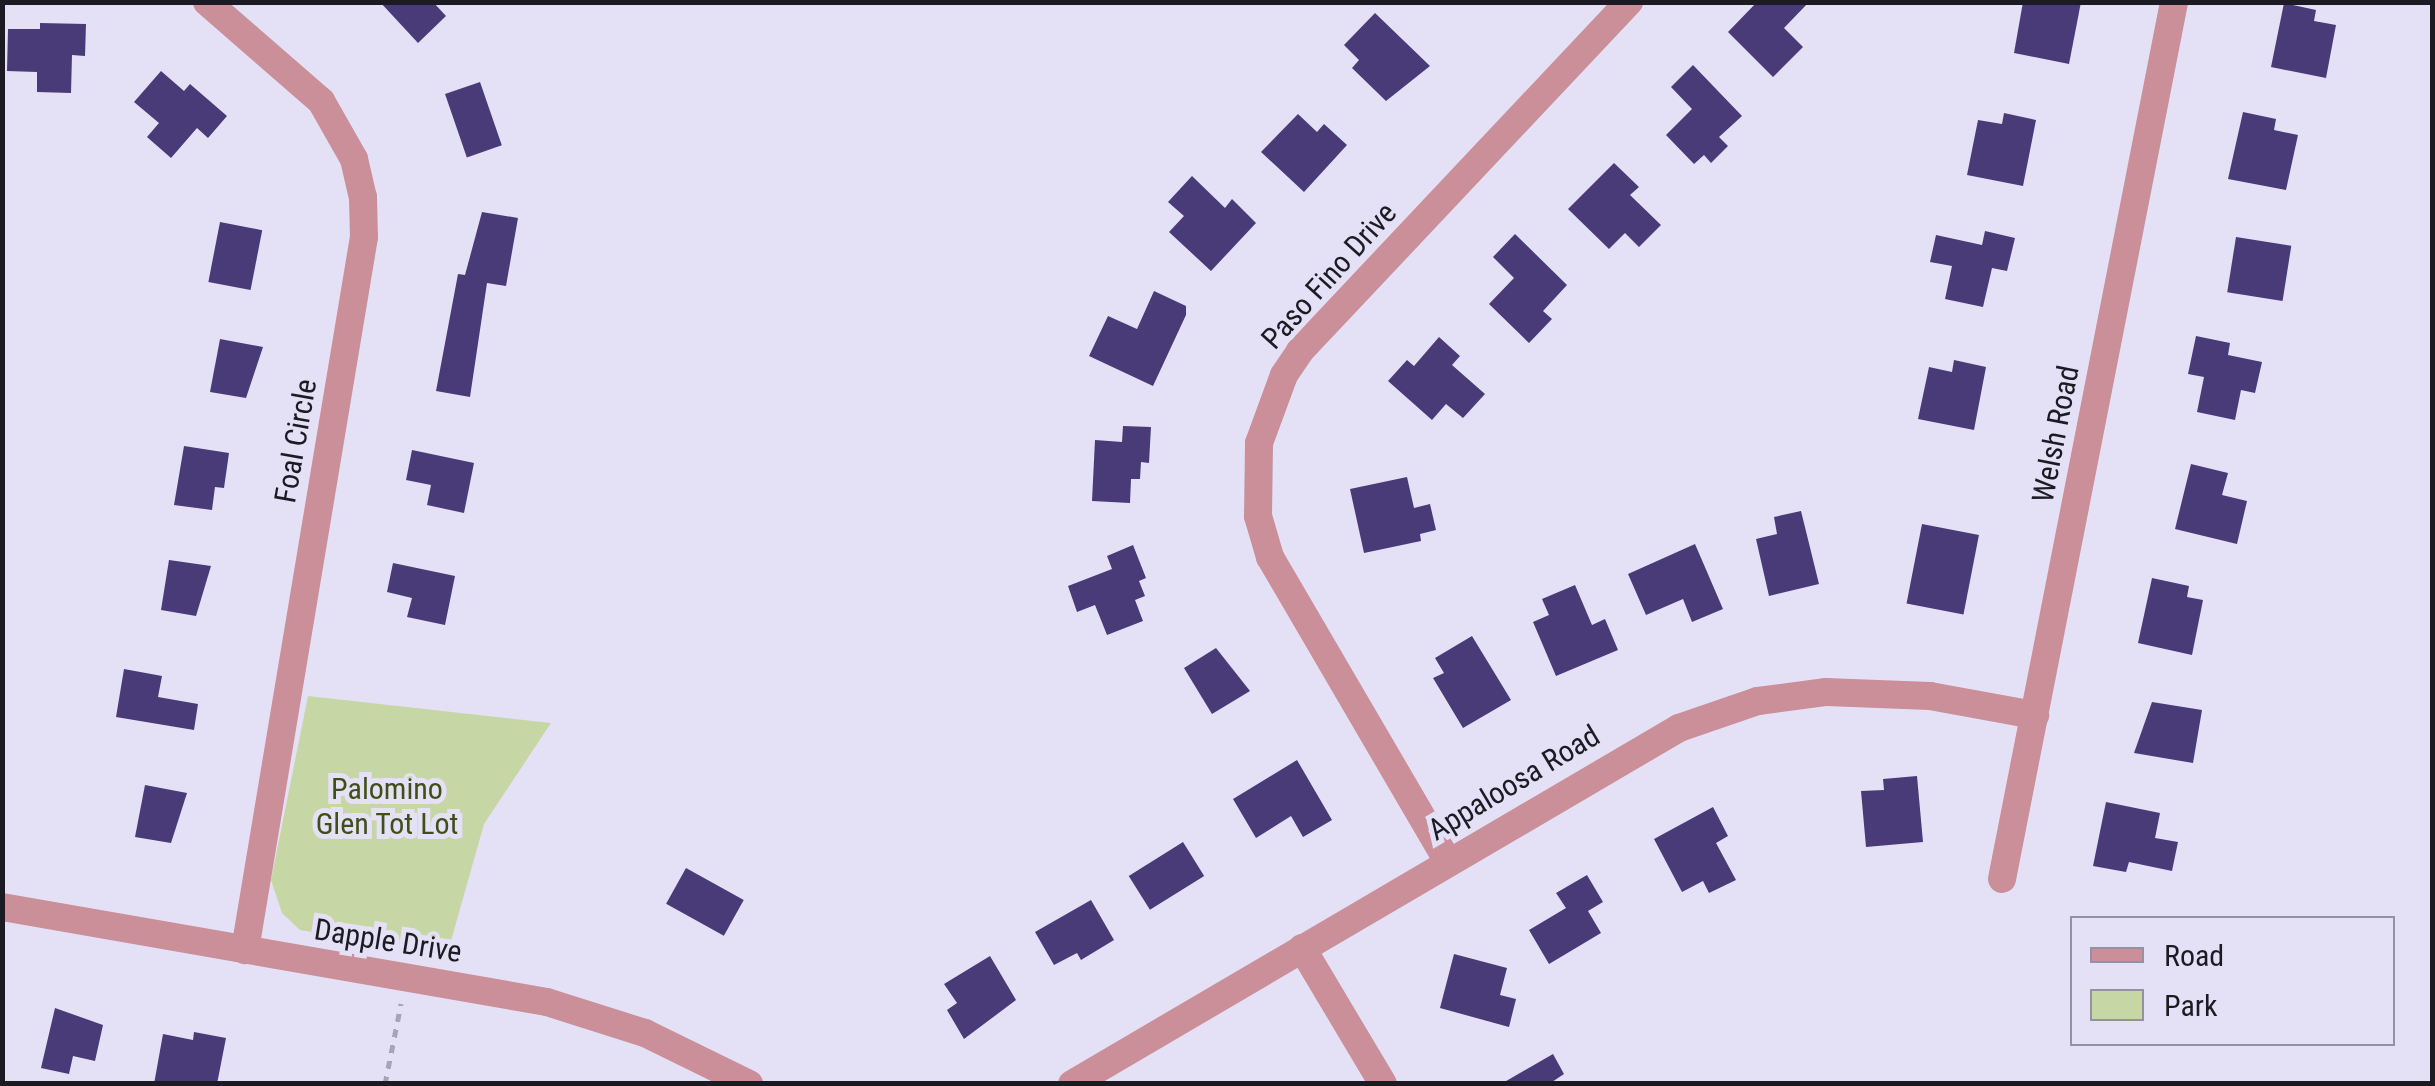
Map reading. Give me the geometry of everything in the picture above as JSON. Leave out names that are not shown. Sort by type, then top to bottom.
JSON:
[{"type":"street","name":"Foal Circle","points":[[207,2],[321,101],[354,159],[363,197],[364,237],[245,950]]},
{"type":"street","name":"Paso Fino Drive","points":[[1447,860],[1270,557],[1258,516],[1258,443],[1266,415],[1300,351],[1628,2]]},
{"type":"street","name":"Welsh Road","points":[[2002,878],[2174,2]]},
{"type":"street","name":"Appaloosa Road","points":[[1072,1084],[1634,750],[1758,702],[1895,692],[2034,715]]},
{"type":"street","name":"Dapple Drive","points":[[2,907],[406,976],[591,1014],[688,1051],[749,1084]]},
{"type":"street","points":[[1302,948],[1383,1084]]},
{"type":"path","points":[[385,1084],[406,976]]},
{"type":"green space","name":"Palomino Glen Tot Lot","points":[[308,696],[551,723],[484,824],[447,955],[300,930],[282,913],[271,880]]},
{"type":"building","points":[[380,2],[433,2],[446,16],[418,43]]},
{"type":"building","points":[[1757,2],[1809,2],[1784,28],[1803,47],[1773,77],[1728,32]]},
{"type":"building","points":[[2023,2],[2081,2],[2069,64],[2014,53]]},
{"type":"building","points":[[2284,3],[2316,10],[2314,21],[2336,25],[2326,78],[2271,67]]},
{"type":"building","points":[[1375,13],[1430,66],[1386,101],[1352,68],[1359,60],[1344,45]]},
{"type":"building","points":[[40,23],[86,24],[85,56],[72,55],[71,93],[37,92],[37,72],[7,71],[8,29],[40,29]]},
{"type":"building","points":[[1693,65],[1742,116],[1719,137],[1728,146],[1711,163],[1704,155],[1694,164],[1666,135],[1692,109],[1671,87]]},
{"type":"building","points":[[161,71],[184,91],[190,84],[227,116],[208,138],[197,128],[171,158],[147,137],[159,123],[134,102]]},
{"type":"building","points":[[480,82],[502,145],[467,157],[445,94]]},
{"type":"building","points":[[2243,112],[2276,119],[2274,130],[2298,135],[2286,190],[2228,179]]},
{"type":"building","points":[[2004,113],[2036,120],[2023,186],[1967,175],[1978,120],[2002,124]]},
{"type":"building","points":[[1298,114],[1317,132],[1324,124],[1347,145],[1304,192],[1261,152]]},
{"type":"building","points":[[1614,163],[1639,187],[1630,195],[1661,225],[1639,247],[1625,233],[1609,249],[1568,209]]},
{"type":"building","points":[[1192,176],[1225,208],[1232,199],[1256,223],[1211,271],[1169,232],[1184,216],[1168,202]]},
{"type":"building","points":[[482,212],[518,218],[506,286],[487,283],[470,397],[436,391],[458,274],[465,275]]},
{"type":"building","points":[[220,222],[262,230],[251,290],[208,282]]},
{"type":"building","points":[[1985,231],[2015,238],[2007,271],[1992,268],[1983,307],[1945,299],[1952,266],[1930,262],[1936,235],[1982,245]]},
{"type":"building","points":[[1515,234],[1567,285],[1543,311],[1552,319],[1529,343],[1489,304],[1514,278],[1493,257]]},
{"type":"building","points":[[2236,237],[2291,246],[2283,301],[2227,292]]},
{"type":"building","points":[[1154,291],[1186,306],[1186,315],[1153,386],[1089,356],[1108,316],[1137,329]]},
{"type":"building","points":[[2196,336],[2230,343],[2228,355],[2262,362],[2255,393],[2241,390],[2235,420],[2197,412],[2204,377],[2188,374]]},
{"type":"building","points":[[1439,337],[1460,356],[1452,365],[1485,394],[1463,418],[1446,404],[1432,420],[1388,381],[1407,360],[1414,366]]},
{"type":"building","points":[[220,339],[263,347],[246,398],[210,392]]},
{"type":"building","points":[[1954,360],[1986,367],[1974,430],[1918,419],[1929,367],[1952,372]]},
{"type":"building","points":[[1123,426],[1151,427],[1149,463],[1141,462],[1140,479],[1131,479],[1130,503],[1092,501],[1095,440],[1122,442]]},
{"type":"building","points":[[184,446],[229,453],[224,488],[215,487],[212,510],[174,505]]},
{"type":"building","points":[[412,450],[474,463],[464,513],[427,505],[431,485],[406,480]]},
{"type":"building","points":[[2191,464],[2228,473],[2222,495],[2247,501],[2237,544],[2175,529]]},
{"type":"building","points":[[1407,477],[1414,508],[1430,504],[1436,530],[1420,534],[1421,541],[1364,553],[1350,489]]},
{"type":"building","points":[[1801,511],[1819,584],[1769,596],[1756,539],[1777,534],[1774,517]]},
{"type":"building","points":[[1922,524],[1979,535],[1963,615],[1907,604]]},
{"type":"building","points":[[1695,544],[1723,609],[1692,622],[1683,599],[1646,615],[1628,574]]},
{"type":"building","points":[[1133,545],[1146,578],[1139,581],[1145,596],[1135,600],[1143,621],[1107,635],[1095,605],[1077,612],[1068,586],[1112,569],[1107,556]]},
{"type":"building","points":[[169,560],[211,566],[196,616],[161,610]]},
{"type":"building","points":[[393,563],[455,576],[445,625],[407,617],[412,598],[387,592]]},
{"type":"building","points":[[2152,578],[2189,586],[2187,597],[2203,600],[2192,655],[2138,643]]},
{"type":"building","points":[[1575,585],[1592,625],[1605,619],[1618,650],[1556,676],[1533,622],[1549,615],[1542,599]]},
{"type":"building","points":[[1472,636],[1511,700],[1463,728],[1433,678],[1444,673],[1435,658]]},
{"type":"building","points":[[1216,648],[1250,691],[1212,714],[1184,668]]},
{"type":"building","points":[[124,669],[162,676],[158,697],[198,704],[194,730],[116,717]]},
{"type":"building","points":[[2152,702],[2202,710],[2193,763],[2134,753]]},
{"type":"building","points":[[1297,760],[1332,820],[1303,837],[1291,816],[1256,838],[1233,799]]},
{"type":"building","points":[[1917,776],[1923,842],[1866,847],[1861,791],[1884,790],[1883,779]]},
{"type":"building","points":[[145,785],[187,793],[171,843],[135,837]]},
{"type":"building","points":[[2106,802],[2160,813],[2155,838],[2178,842],[2172,871],[2129,862],[2126,872],[2093,866]]},
{"type":"building","points":[[1713,807],[1728,836],[1716,843],[1736,880],[1709,893],[1703,881],[1682,892],[1654,839]]},
{"type":"building","points":[[1183,842],[1204,876],[1150,910],[1129,876]]},
{"type":"building","points":[[686,868],[744,900],[724,936],[666,904]]},
{"type":"building","points":[[1587,875],[1603,902],[1588,911],[1601,933],[1549,964],[1529,930],[1566,908],[1556,893]]},
{"type":"building","points":[[1091,900],[1114,940],[1081,960],[1077,953],[1054,965],[1035,932]]},
{"type":"building","points":[[1454,954],[1507,968],[1500,995],[1516,999],[1509,1027],[1440,1008]]},
{"type":"building","points":[[990,956],[1016,1000],[964,1039],[947,1010],[957,1003],[944,984]]},
{"type":"building","points":[[55,1008],[103,1025],[95,1061],[73,1056],[69,1074],[41,1068]]},
{"type":"building","points":[[194,1032],[226,1038],[217,1084],[154,1084],[163,1034],[193,1040]]},
{"type":"building","points":[[1553,1054],[1564,1074],[1549,1084],[1501,1084]]}]
